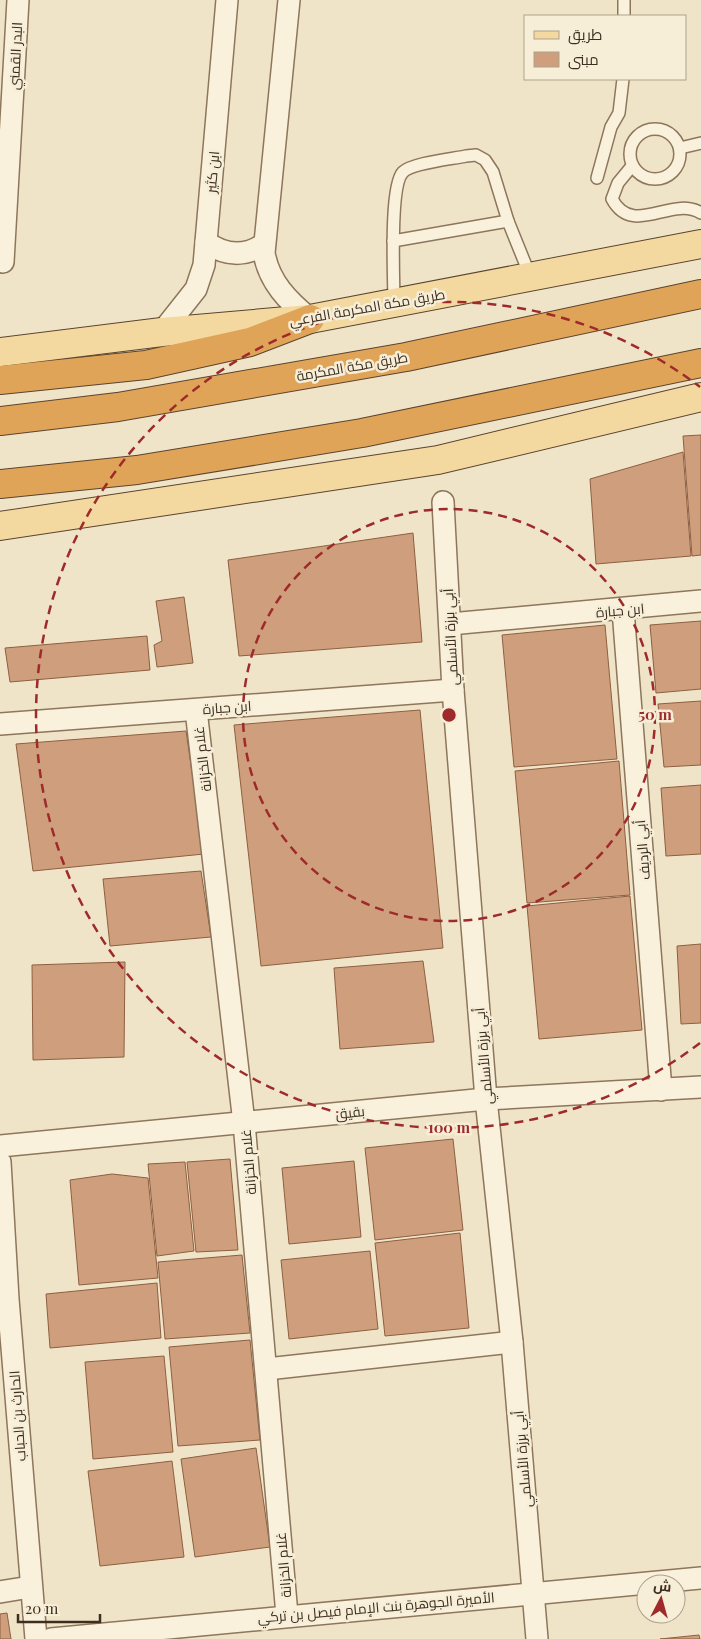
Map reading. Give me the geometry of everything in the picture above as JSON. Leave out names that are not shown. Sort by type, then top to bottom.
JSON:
[{"type":"highway","name":"طريق مكة المكرمة","points":[[0,421],[118,407],[396,359],[701,294]]},
{"type":"highway","points":[[0,380],[146,365],[250,342],[310,319]]},
{"type":"highway","points":[[0,484],[137,470],[362,433],[701,363]]},
{"type":"main road","name":"طريق مكة المكرمة الفرعي","points":[[0,352],[162,332],[310,319],[701,244]]},
{"type":"main road","points":[[0,526],[438,460],[673,402],[701,398]]},
{"type":"main road","points":[[673,402],[701,403]]},
{"type":"street","name":"البدر القمني","points":[[3,262],[18,0]]},
{"type":"street","name":"ابن كثير","points":[[162,332],[196,289],[204,265],[227,0]]},
{"type":"street","points":[[290,0],[264,244],[266,267],[275,283],[294,305],[310,319]]},
{"type":"street","points":[[206,242],[223,252],[244,254],[253,252],[264,244]]},
{"type":"street","name":"أبي برزة الأسلمي","points":[[443,502],[453,690],[486,1099],[512,1342],[538,1639]]},
{"type":"street","name":"ابن جبارة","points":[[450,624],[623,610],[701,601]]},
{"type":"street","name":"أبي الرديف","points":[[623,610],[661,1090]]},
{"type":"street","name":"ابن جبارة","points":[[0,724],[453,690]]},
{"type":"street","name":"غلام الخزانة","points":[[196,710],[244,1123],[287,1615]]},
{"type":"street","name":"بقيق","points":[[0,1146],[486,1099],[701,1087]]},
{"type":"street","name":"الحارث بن الحباب","points":[[0,1162],[4,1299],[36,1639]]},
{"type":"street","points":[[267,1369],[512,1342]]},
{"type":"street","name":"الأميرة الجوهرة بنت الإمام فيصل بن تركي","points":[[51,1639],[287,1615],[701,1578]]},
{"type":"street","points":[[0,1592],[30,1587]]},
{"type":"lane","points":[[624,0],[624,15]]},
{"type":"lane","points":[[598,178],[609,134],[620,113],[623,80]]},
{"type":"lane","points":[[648,130],[664,131],[671,135],[680,148],[678,164],[667,176],[652,180],[644,177],[632,166],[630,152],[632,145],[641,134],[648,130]]},
{"type":"lane","points":[[680,148],[701,143]]},
{"type":"lane","points":[[394,303],[393,242],[397,182],[403,171],[409,168],[466,156],[476,155],[485,160],[493,172],[508,221],[531,278]]},
{"type":"lane","points":[[632,166],[618,183],[612,199],[619,211],[625,215],[638,216],[686,208],[701,212]]},
{"type":"lane","points":[[393,242],[508,221]]},
{"type":"building","points":[[701,435],[701,555],[692,556],[683,436]]},
{"type":"building","points":[[683,452],[691,556],[596,564],[590,479]]},
{"type":"building","points":[[413,533],[422,642],[239,656],[228,560]]},
{"type":"building","points":[[184,597],[193,663],[157,667],[154,645],[162,641],[156,601]]},
{"type":"building","points":[[701,621],[701,689],[656,693],[650,625]]},
{"type":"building","points":[[605,625],[617,759],[514,767],[502,635]]},
{"type":"building","points":[[147,636],[150,670],[10,682],[5,648]]},
{"type":"building","points":[[701,701],[701,765],[664,767],[658,704]]},
{"type":"building","points":[[420,710],[443,948],[261,966],[234,725]]},
{"type":"building","points":[[186,731],[204,854],[33,871],[16,744]]},
{"type":"building","points":[[619,761],[630,895],[527,903],[515,771]]},
{"type":"building","points":[[701,785],[701,854],[666,856],[661,788]]},
{"type":"building","points":[[201,871],[211,937],[110,946],[103,879]]},
{"type":"building","points":[[630,896],[642,1030],[539,1039],[527,906]]},
{"type":"building","points":[[701,944],[701,1023],[681,1024],[677,946]]},
{"type":"building","points":[[423,961],[434,1042],[340,1049],[334,968]]},
{"type":"building","points":[[125,962],[124,1057],[33,1060],[32,965]]},
{"type":"building","points":[[453,1139],[463,1230],[375,1240],[365,1148]]},
{"type":"building","points":[[230,1159],[238,1250],[196,1252],[187,1162]]},
{"type":"building","points":[[354,1161],[361,1237],[289,1244],[282,1168]]},
{"type":"building","points":[[185,1162],[194,1251],[157,1256],[148,1164]]},
{"type":"building","points":[[112,1174],[148,1178],[158,1278],[79,1285],[70,1180]]},
{"type":"building","points":[[460,1233],[469,1328],[385,1336],[375,1243]]},
{"type":"building","points":[[370,1251],[378,1329],[289,1339],[281,1260]]},
{"type":"building","points":[[242,1255],[250,1333],[165,1339],[158,1262]]},
{"type":"building","points":[[157,1283],[161,1338],[50,1348],[46,1294]]},
{"type":"building","points":[[250,1340],[260,1440],[178,1446],[169,1347]]},
{"type":"building","points":[[164,1356],[173,1452],[93,1459],[85,1362]]},
{"type":"building","points":[[256,1448],[270,1547],[195,1557],[181,1459]]},
{"type":"building","points":[[172,1461],[184,1557],[100,1566],[88,1471]]},
{"type":"building","points":[[7,1613],[11,1639],[0,1639],[0,1614]]},
{"type":"building","points":[[699,1635],[700,1639],[660,1639]]}]
